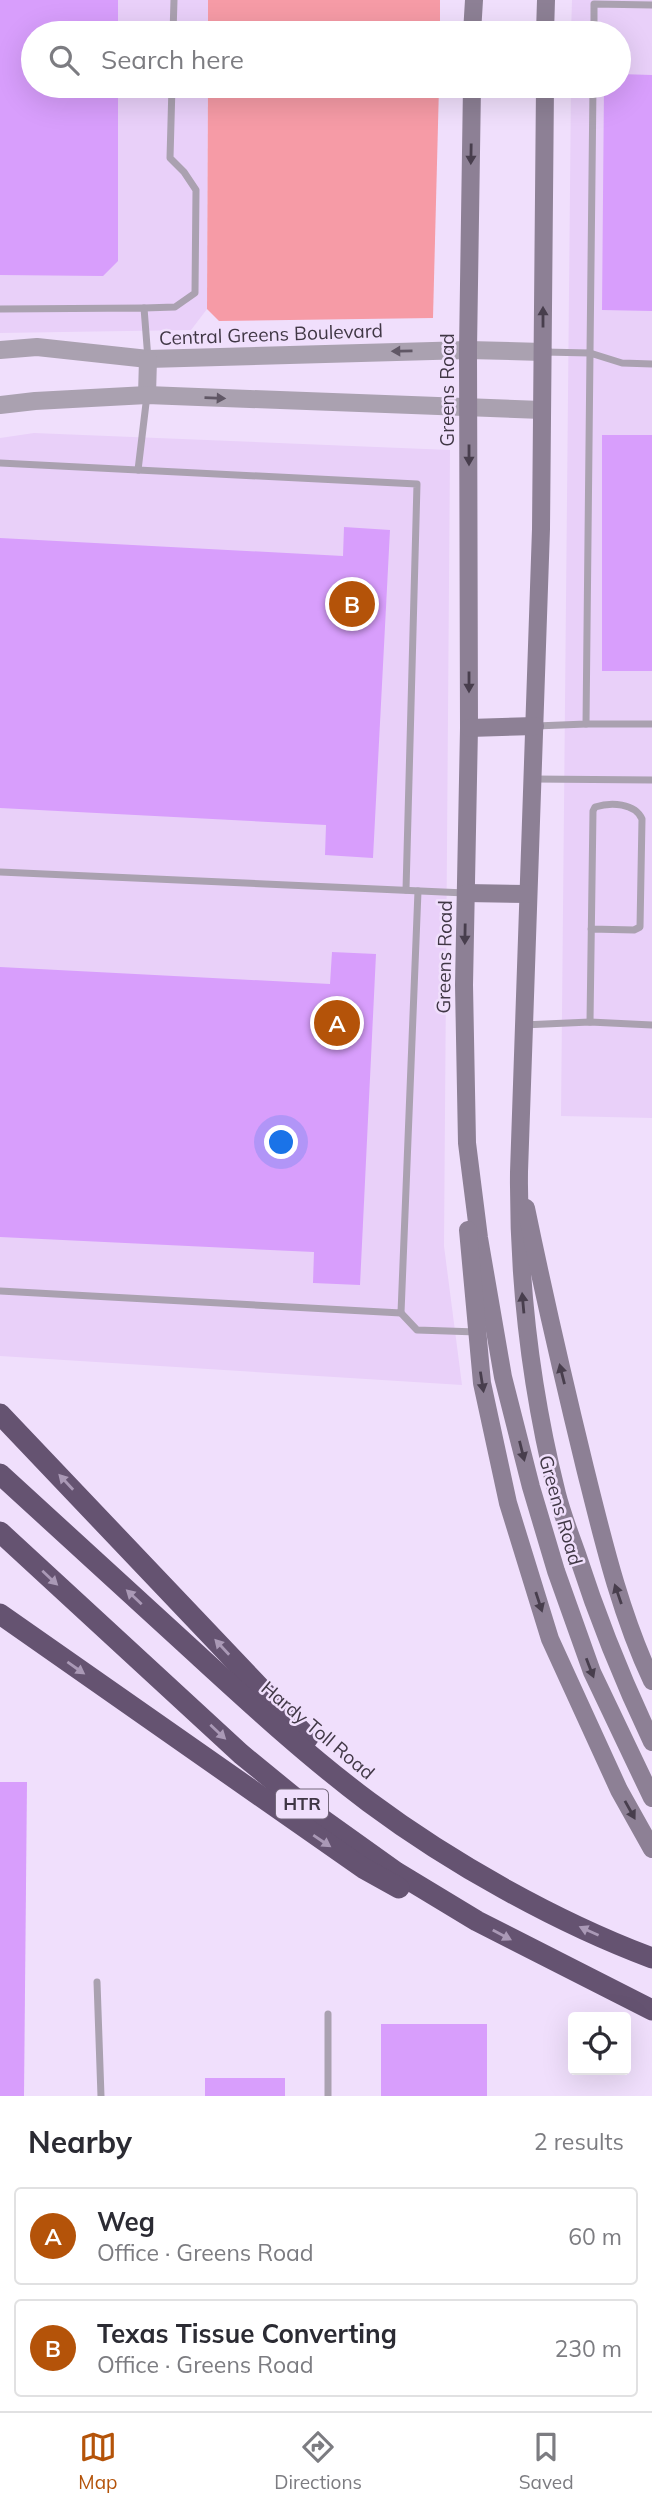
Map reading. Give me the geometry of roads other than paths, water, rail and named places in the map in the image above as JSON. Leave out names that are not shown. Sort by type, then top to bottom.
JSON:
[{"type":"highway","points":[[0,1413],[370,1803]]},
{"type":"highway","name":"Hardy Toll Road","points":[[0,1474],[253,1707],[370,1803],[437,1847],[534,1904],[652,1958]]},
{"type":"highway","name":"HTR","points":[[0,1532],[250,1762],[352,1841],[477,1922],[652,2010]]},
{"type":"highway","points":[[0,1614],[363,1868],[401,1889],[477,1922]]},
{"type":"main road","points":[[473,21],[474,0]]},
{"type":"main road","points":[[545,21],[546,0]]},
{"type":"main road","name":"Greens Road","points":[[472,98],[468,350],[469,728],[464,985],[467,1143],[479,1238],[503,1377],[531,1487],[556,1571],[592,1672],[652,1798]]},
{"type":"main road","name":"Greens Road","points":[[545,98],[541,529],[519,1172],[523,1309],[539,1410],[557,1496],[615,1662],[652,1742]]},
{"type":"main road","points":[[469,728],[535,726]]},
{"type":"main road","points":[[466,893],[527,894]]},
{"type":"main road","points":[[467,1143],[468,1243],[482,1383],[508,1503],[550,1639],[619,1790],[652,1849]]},
{"type":"main road","points":[[519,1172],[554,1341],[615,1583],[638,1651],[652,1681]]},
{"type":"street","name":"Central Greens Boulevard","points":[[0,350],[37,347],[148,359],[468,350],[543,352]]},
{"type":"street","points":[[147,395],[148,359]]},
{"type":"street","points":[[0,405],[147,395],[542,410]]},
{"type":"lane","points":[[173,21],[174,0]]},
{"type":"lane","points":[[594,21],[594,4],[652,5]]},
{"type":"lane","points":[[0,309],[175,307],[195,293],[196,190],[170,158],[172,98]]},
{"type":"lane","points":[[586,724],[593,98]]},
{"type":"lane","points":[[144,308],[148,359]]},
{"type":"lane","points":[[543,352],[590,353],[622,363],[652,364]]},
{"type":"lane","points":[[138,470],[147,395]]},
{"type":"lane","points":[[0,463],[417,484],[405,890]]},
{"type":"lane","points":[[535,726],[652,724]]},
{"type":"lane","points":[[534,779],[652,780]]},
{"type":"lane","points":[[590,1022],[593,811],[601,805],[629,807],[639,812],[642,820],[640,927],[634,930],[592,929]]},
{"type":"lane","points":[[0,872],[466,893]]},
{"type":"lane","points":[[401,1313],[418,891]]},
{"type":"lane","points":[[522,1025],[590,1022],[652,1025]]},
{"type":"lane","points":[[0,1292],[401,1313],[417,1330],[477,1332]]},
{"type":"lane","points":[[97,1982],[101,2096]]},
{"type":"lane","points":[[328,2014],[328,2096]]},
{"type":"place","name":"Texas Tissue Converting","points":[[352,604]]},
{"type":"place","name":"Weg","points":[[337,1023]]}]
